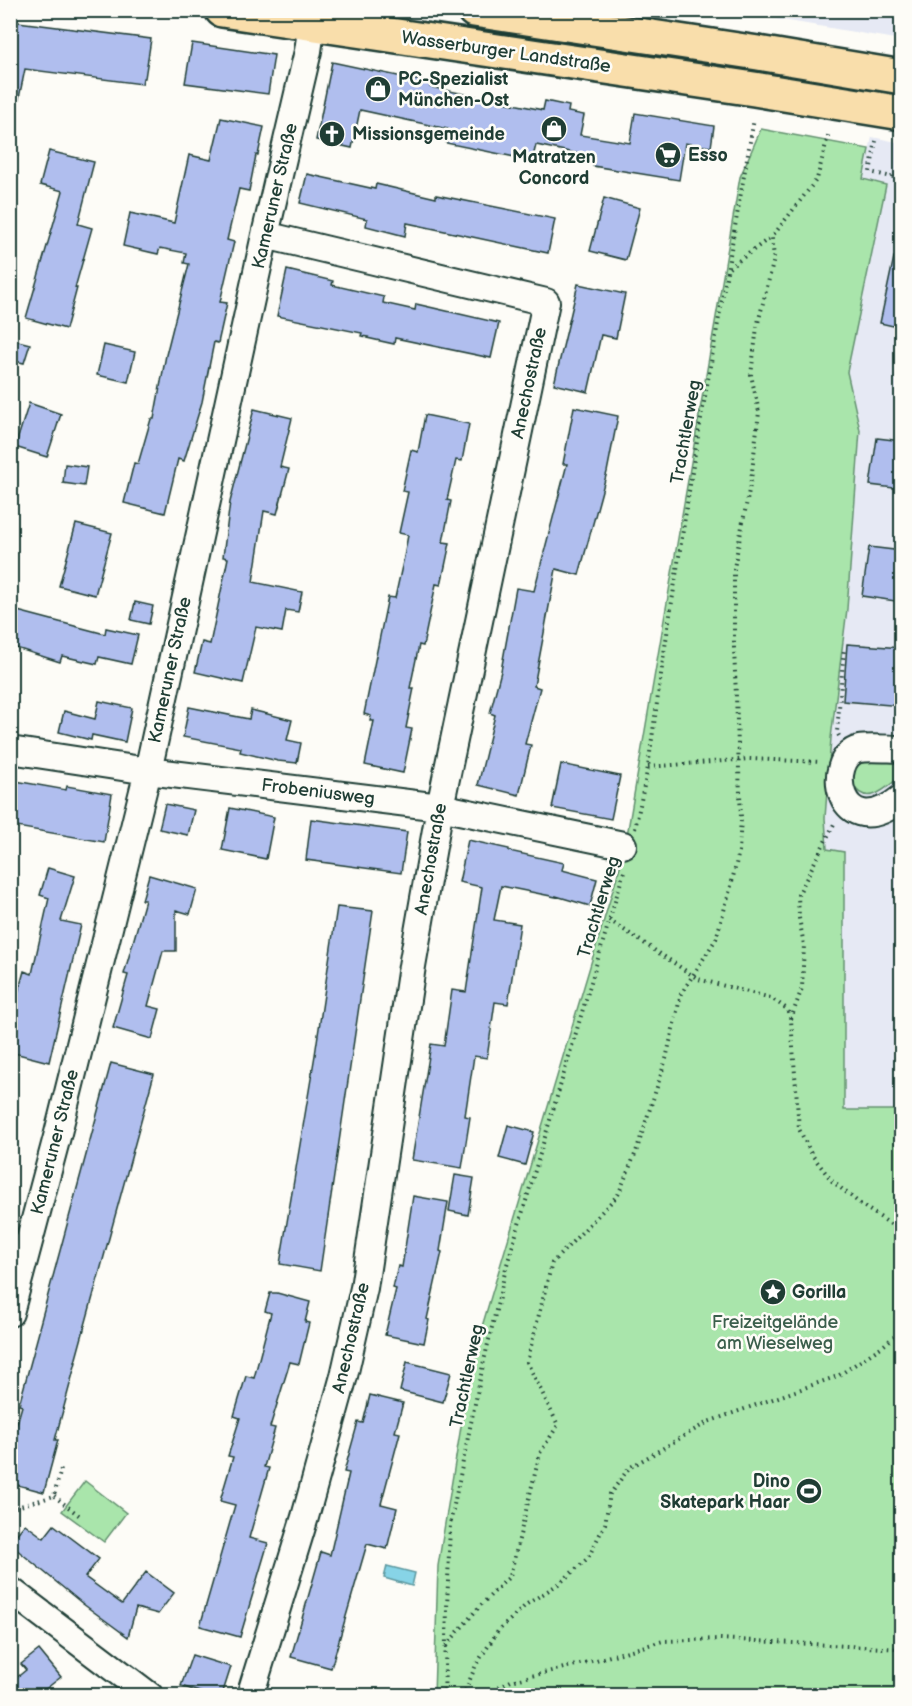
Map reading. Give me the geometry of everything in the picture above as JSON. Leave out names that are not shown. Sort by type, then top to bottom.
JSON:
[{"type":"main road","name":"Wasserburger Landstraße","points":[[222,10],[312,24],[754,104],[902,113]]},
{"type":"main road","name":"Wasserburger Landstraße","points":[[474,10],[902,76]]},
{"type":"street","name":"Kameruner Straße","points":[[10,1313],[64,1110],[148,771],[265,235],[308,51],[312,24]]},
{"type":"street","name":"Anechostraße","points":[[250,1695],[305,1517],[344,1376],[364,1288],[412,966],[441,807],[546,302],[265,235]]},
{"type":"street","points":[[902,749],[859,749],[845,759],[840,780],[845,802],[856,812],[871,814],[902,798]]},
{"type":"street","name":"Frobeniusweg","points":[[10,750],[148,771],[441,807],[628,846]]},
{"type":"street","points":[[10,1590],[150,1695]]},
{"type":"path","name":"Trachtlerweg","points":[[444,1695],[450,1524],[506,1268],[609,920],[648,766],[694,459],[728,269],[754,104]]},
{"type":"path","points":[[728,269],[771,237],[817,179],[829,132]]},
{"type":"path","points":[[876,141],[870,172],[892,177],[893,174],[902,176]]},
{"type":"path","points":[[446,1646],[479,1607],[510,1576],[540,1453],[558,1425],[527,1362],[552,1263],[618,1195],[636,1152],[666,1059],[681,994],[716,939],[731,886],[739,851],[741,818],[734,648],[734,568],[751,480],[759,412],[751,375],[756,327],[774,259],[771,237]]},
{"type":"path","points":[[648,766],[739,760],[845,759],[837,732],[844,648]]},
{"type":"path","points":[[791,1020],[802,988],[804,945],[798,895],[845,802]]},
{"type":"path","points":[[609,920],[698,979],[771,998],[786,1009],[791,1020],[799,1128],[812,1155],[831,1181],[863,1206],[895,1227],[902,1229]]},
{"type":"path","points":[[463,1695],[476,1665],[498,1631],[527,1604],[560,1582],[588,1558],[605,1524],[610,1494],[629,1468],[708,1422],[838,1376],[902,1330]]},
{"type":"path","points":[[54,1496],[61,1469]]},
{"type":"path","points":[[10,1509],[54,1496]]},
{"type":"path","points":[[54,1496],[80,1516]]},
{"type":"path","points":[[483,1695],[511,1681],[663,1641],[720,1639],[902,1649]]},
{"type":"shaded area","points":[[716,11],[901,11],[901,40],[789,21]]},
{"type":"shaded area","points":[[872,137],[902,143],[901,1110],[844,1111],[844,852],[827,850],[825,818],[831,738],[847,609],[860,430],[847,372],[886,185],[863,179]]},
{"type":"green space","name":"Freizeitgelände am Wieselweg","points":[[761,129],[869,149],[863,179],[886,185],[847,372],[860,430],[847,609],[831,738],[825,818],[827,849],[844,852],[844,1110],[901,1110],[901,1695],[434,1696],[438,1566],[472,1360],[624,853],[740,177]]},
{"type":"green space","points":[[870,760],[901,761],[901,776],[877,794],[864,795],[852,784],[853,774],[855,768]]},
{"type":"green space","points":[[85,1481],[126,1513],[104,1542],[62,1511]]},
{"type":"water","points":[[387,1566],[415,1573],[412,1586],[384,1578]]},
{"type":"building","points":[[10,21],[151,39],[145,78],[142,84],[25,69],[18,103],[10,102]]},
{"type":"building","points":[[192,43],[274,55],[268,94],[185,83]]},
{"type":"building","points":[[332,62],[431,83],[430,87],[543,110],[545,101],[569,106],[568,112],[584,115],[580,135],[630,143],[635,113],[714,126],[711,147],[685,143],[679,180],[593,166],[594,157],[536,145],[533,157],[515,154],[515,157],[446,143],[448,129],[360,110],[352,148],[316,140]]},
{"type":"building","points":[[221,118],[264,127],[249,191],[239,189],[227,240],[234,242],[220,302],[227,303],[218,343],[214,342],[202,402],[184,461],[178,459],[165,513],[124,503],[134,463],[138,464],[151,419],[154,419],[166,355],[189,264],[184,263],[186,253],[160,248],[158,254],[123,246],[130,213],[174,223],[189,155],[211,160]]},
{"type":"building","points":[[49,151],[94,162],[78,224],[92,228],[66,329],[26,318],[63,191],[40,185]]},
{"type":"building","points":[[307,174],[375,189],[376,184],[436,198],[436,195],[555,219],[548,253],[407,223],[405,236],[366,226],[367,219],[300,203]]},
{"type":"building","points":[[604,198],[640,208],[626,260],[590,251]]},
{"type":"building","points":[[894,257],[902,258],[902,328],[880,323]]},
{"type":"building","points":[[287,270],[333,281],[332,285],[384,297],[383,303],[415,310],[416,304],[499,323],[491,358],[395,338],[394,344],[361,336],[362,333],[277,316]]},
{"type":"building","points":[[578,284],[625,294],[616,338],[601,335],[588,392],[554,384]]},
{"type":"building","points":[[10,339],[30,344],[24,363],[10,360]]},
{"type":"building","points":[[104,345],[135,352],[128,382],[97,375]]},
{"type":"building","points":[[29,403],[61,414],[47,457],[15,447]]},
{"type":"building","points":[[574,407],[618,416],[607,472],[579,575],[556,569],[534,686],[540,688],[525,744],[531,745],[519,795],[478,785],[495,715],[490,713],[501,671],[516,588],[534,591],[567,464],[563,464]]},
{"type":"building","points":[[254,409],[292,418],[280,467],[289,469],[277,514],[264,511],[253,582],[302,592],[298,612],[286,610],[282,632],[256,627],[243,683],[195,672],[202,642],[210,644],[228,558],[223,557],[230,502]]},
{"type":"building","points":[[425,415],[469,424],[462,461],[456,460],[447,500],[451,501],[443,542],[450,543],[441,585],[436,584],[423,646],[419,645],[410,688],[414,688],[406,728],[412,729],[403,773],[365,765],[374,721],[370,721],[371,716],[364,714],[388,597],[395,598],[404,557],[408,535],[399,533],[408,492],[402,491],[411,450],[418,452]]},
{"type":"building","points":[[877,438],[902,441],[902,489],[870,485]]},
{"type":"building","points":[[65,464],[87,467],[84,486],[63,483]]},
{"type":"building","points":[[76,524],[112,533],[95,595],[59,586]]},
{"type":"building","points":[[869,547],[902,551],[902,602],[862,596]]},
{"type":"building","points":[[135,602],[153,606],[149,624],[131,620]]},
{"type":"building","points":[[10,609],[105,634],[106,628],[138,635],[131,664],[99,657],[97,664],[62,656],[60,662],[10,646]]},
{"type":"building","points":[[847,644],[902,648],[902,706],[843,701]]},
{"type":"building","points":[[99,701],[132,708],[125,742],[92,735],[91,740],[59,732],[64,711],[95,719]]},
{"type":"building","points":[[189,707],[249,719],[251,710],[292,720],[287,740],[301,743],[297,763],[278,761],[240,752],[241,748],[183,737]]},
{"type":"building","points":[[561,764],[620,776],[611,819],[552,808]]},
{"type":"building","points":[[10,780],[66,790],[67,786],[112,794],[104,842],[11,826],[14,811],[10,810]]},
{"type":"building","points":[[165,804],[194,810],[188,835],[159,829]]},
{"type":"building","points":[[230,808],[274,817],[266,859],[222,850]]},
{"type":"building","points":[[311,819],[407,832],[401,873],[306,860]]},
{"type":"building","points":[[468,840],[564,863],[562,870],[597,879],[590,906],[556,896],[501,886],[494,920],[520,924],[508,1004],[495,1002],[487,1058],[474,1056],[465,1116],[470,1117],[462,1168],[412,1160],[431,1044],[444,1046],[452,990],[466,992],[482,887],[459,882]]},
{"type":"building","points":[[48,868],[75,876],[61,921],[81,925],[49,1062],[10,1052],[10,1022],[24,971],[32,974],[49,898],[40,895]]},
{"type":"building","points":[[149,875],[197,889],[190,914],[176,910],[176,951],[163,951],[148,1006],[160,1009],[152,1039],[113,1028],[128,975],[124,974],[145,900],[142,900]]},
{"type":"building","points":[[337,907],[373,911],[320,1271],[280,1264]]},
{"type":"building","points":[[111,1063],[154,1074],[75,1362],[44,1492],[10,1483],[10,1447],[22,1406],[19,1405],[39,1328]]},
{"type":"building","points":[[508,1125],[534,1132],[525,1165],[499,1158]]},
{"type":"building","points":[[455,1175],[474,1178],[468,1215],[449,1211]]},
{"type":"building","points":[[413,1196],[448,1202],[440,1251],[442,1252],[424,1343],[385,1335],[396,1289],[393,1288],[398,1266],[402,1267]]},
{"type":"building","points":[[270,1293],[310,1302],[305,1322],[309,1323],[299,1364],[290,1362],[270,1427],[275,1428],[264,1467],[269,1468],[249,1538],[268,1543],[240,1637],[200,1626],[235,1505],[220,1501],[233,1457],[228,1456],[240,1418],[234,1416],[246,1376],[254,1378],[271,1313],[265,1311]]},
{"type":"building","points":[[407,1362],[451,1373],[443,1402],[400,1391]]},
{"type":"building","points":[[370,1395],[403,1403],[395,1432],[400,1433],[381,1504],[397,1508],[387,1549],[367,1544],[331,1668],[291,1657],[321,1552],[330,1555],[349,1473],[344,1472],[358,1422],[363,1423]]},
{"type":"building","points":[[25,1524],[44,1538],[54,1525],[99,1559],[85,1577],[122,1604],[146,1572],[174,1593],[158,1614],[136,1608],[128,1637],[83,1604],[10,1544]]},
{"type":"building","points":[[39,1650],[61,1677],[38,1695],[10,1695],[10,1683],[26,1670],[21,1664]]},
{"type":"building","points":[[192,1655],[231,1667],[222,1695],[209,1695],[181,1686]]},
{"type":"place","name":"PC-Spezialist München-Ost","points":[[378,89]]},
{"type":"place","name":"Matratzen Concord","points":[[554,129]]},
{"type":"place","name":"Missionsgemeinde","points":[[332,134]]},
{"type":"place","name":"Esso","points":[[668,155]]},
{"type":"place","name":"Gorilla","points":[[773,1292]]},
{"type":"place","name":"Dino Skatepark Haar","points":[[809,1491]]}]
